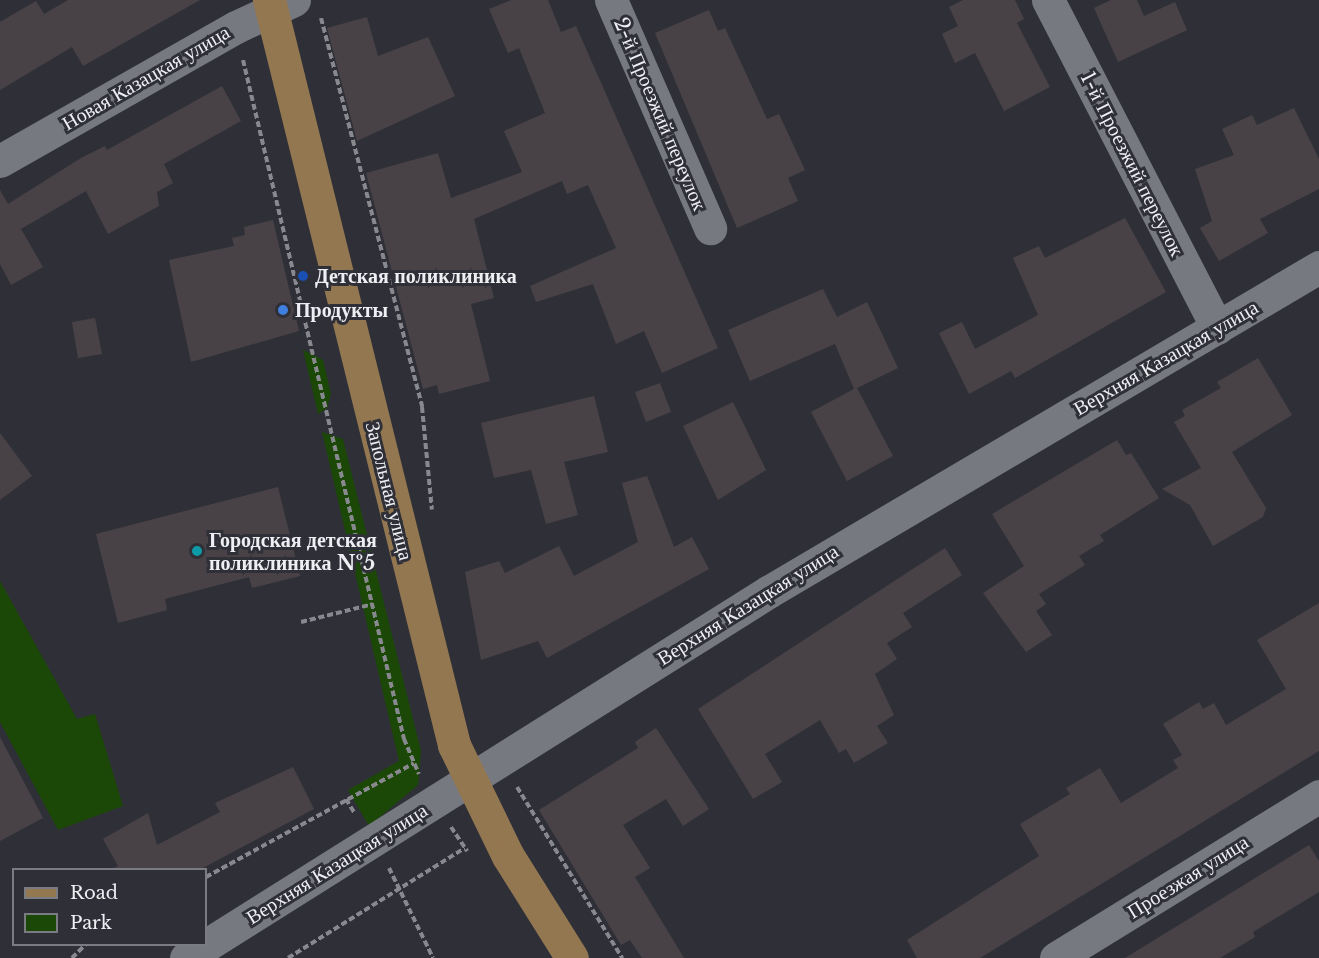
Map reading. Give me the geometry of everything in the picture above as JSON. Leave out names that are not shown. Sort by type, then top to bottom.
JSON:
[{"type":"main road","name":"Запольная улица","points":[[288,5],[418,609],[469,780],[508,856],[572,958]]},
{"type":"street","name":"2-й Проезжий переулок","points":[[611,0],[710,228]]},
{"type":"street","name":"1-й Проезжий переулок","points":[[1048,0],[1217,328]]},
{"type":"street","name":"Новая Казацкая улица","points":[[0,161],[288,5]]},
{"type":"street","name":"Верхняя Казацкая улица","points":[[207,945],[373,843],[768,592],[1319,267]]},
{"type":"street","name":"Проезжая улица","points":[[1056,958],[1319,796]]},
{"type":"street","name":"Верхняя Казацкая улица","points":[[186,958],[206,946]]},
{"type":"path","points":[[288,5],[422,407],[432,520]]},
{"type":"path","points":[[301,622],[373,604]]},
{"type":"path","points":[[501,760],[622,958]]},
{"type":"path","points":[[207,876],[414,763]]},
{"type":"path","points":[[346,799],[401,887],[433,958]]},
{"type":"path","points":[[288,958],[465,848]]},
{"type":"path","points":[[72,958],[85,946]]},
{"type":"green space","points":[[303,350],[323,360],[331,394],[327,408],[318,414]]},
{"type":"green space","points":[[322,432],[343,439],[421,751],[418,785],[369,826],[348,790],[399,761]]},
{"type":"green space","points":[[0,581],[77,719],[95,714],[123,806],[58,830],[0,722]]},
{"type":"building","points":[[68,0],[200,0],[83,66],[72,47],[0,90],[0,22],[36,1],[44,14]]},
{"type":"building","points":[[511,0],[548,0],[561,32],[576,26],[718,348],[662,373],[644,331],[616,344],[593,284],[536,302],[530,286],[616,248],[588,185],[567,194],[562,181],[474,219],[494,298],[471,304],[490,381],[439,394],[437,385],[423,389],[366,173],[438,153],[451,198],[522,172],[504,131],[545,113],[519,48],[508,53],[489,9]]},
{"type":"building","points":[[963,0],[1015,0],[1024,19],[1017,23],[1050,87],[1004,111],[975,53],[955,63],[942,34],[958,26],[949,7]]},
{"type":"building","points":[[1111,0],[1137,0],[1144,16],[1175,2],[1187,30],[1118,62],[1094,8]]},
{"type":"building","points":[[709,10],[718,31],[725,28],[767,119],[779,114],[805,170],[788,178],[798,201],[737,228],[655,33]]},
{"type":"building","points":[[367,17],[378,56],[428,37],[455,96],[357,141],[327,28]]},
{"type":"building","points":[[222,86],[241,121],[164,164],[173,183],[157,192],[159,206],[108,234],[86,191],[21,229],[43,267],[11,285],[0,264],[0,190],[8,204],[81,158],[105,146],[107,150]]},
{"type":"building","points":[[1294,108],[1319,159],[1319,189],[1260,219],[1268,233],[1219,261],[1200,228],[1212,221],[1195,169],[1234,155],[1222,129],[1252,115],[1257,125]]},
{"type":"building","points":[[1125,218],[1166,292],[1015,378],[1011,371],[969,394],[939,333],[962,322],[975,349],[1038,315],[1013,258],[1039,246],[1045,258]]},
{"type":"building","points":[[273,220],[299,331],[191,362],[169,260],[234,246],[232,238],[245,235],[244,227]]},
{"type":"building","points":[[823,289],[837,317],[867,302],[898,368],[857,388],[893,456],[847,481],[811,412],[854,389],[835,344],[750,381],[728,330]]},
{"type":"building","points":[[95,318],[102,354],[78,358],[72,322]]},
{"type":"building","points":[[1258,358],[1292,415],[1232,452],[1266,508],[1263,517],[1213,546],[1190,505],[1162,489],[1201,468],[1174,422],[1185,416],[1182,410],[1221,388],[1217,382]]},
{"type":"building","points":[[660,383],[671,412],[646,422],[635,392]]},
{"type":"building","points":[[594,396],[608,452],[564,462],[578,515],[546,524],[531,470],[494,478],[481,423]]},
{"type":"building","points":[[733,402],[766,470],[718,500],[683,426]]},
{"type":"building","points":[[0,433],[32,476],[0,500]]},
{"type":"building","points":[[1117,440],[1126,455],[1131,453],[1159,498],[1100,535],[1104,541],[1079,556],[1085,565],[1039,594],[1046,604],[1036,611],[1052,635],[1026,652],[983,593],[1024,566],[992,514]]},
{"type":"building","points":[[647,476],[674,547],[692,537],[709,569],[547,658],[538,641],[481,660],[465,572],[499,561],[505,573],[559,546],[574,576],[638,542],[622,483]]},
{"type":"building","name":"Городская детская поликлиника №5","points":[[278,487],[300,576],[252,588],[249,577],[165,599],[167,610],[118,623],[96,534]]},
{"type":"building","points":[[945,548],[962,575],[903,613],[912,627],[887,643],[897,659],[875,674],[894,715],[877,726],[888,743],[854,763],[846,749],[839,753],[820,720],[765,754],[782,782],[753,799],[698,709]]},
{"type":"building","points":[[1319,603],[1319,751],[980,958],[917,958],[907,940],[1039,856],[1020,824],[1070,794],[1066,788],[1100,768],[1121,803],[1178,768],[1173,760],[1182,755],[1163,724],[1199,702],[1203,709],[1214,703],[1226,725],[1286,689],[1257,640]]},
{"type":"building","points":[[656,728],[709,809],[683,826],[666,799],[623,825],[650,868],[635,877],[684,958],[642,958],[630,940],[621,945],[539,810],[638,748],[635,742]]},
{"type":"building","points":[[0,737],[43,818],[0,841]]},
{"type":"building","points":[[293,767],[314,809],[203,868],[114,868],[118,866],[103,839],[148,813],[157,845],[220,812],[215,803]]},
{"type":"building","points":[[1309,845],[1319,861],[1319,892],[1253,932],[1255,937],[1220,958],[1125,958]]},
{"type":"place","name":"Детская поликлиника","points":[[303,276]]},
{"type":"place","name":"Продукты","points":[[283,310]]},
{"type":"place","name":"Городская детская поликлиника №5","points":[[197,551]]}]
